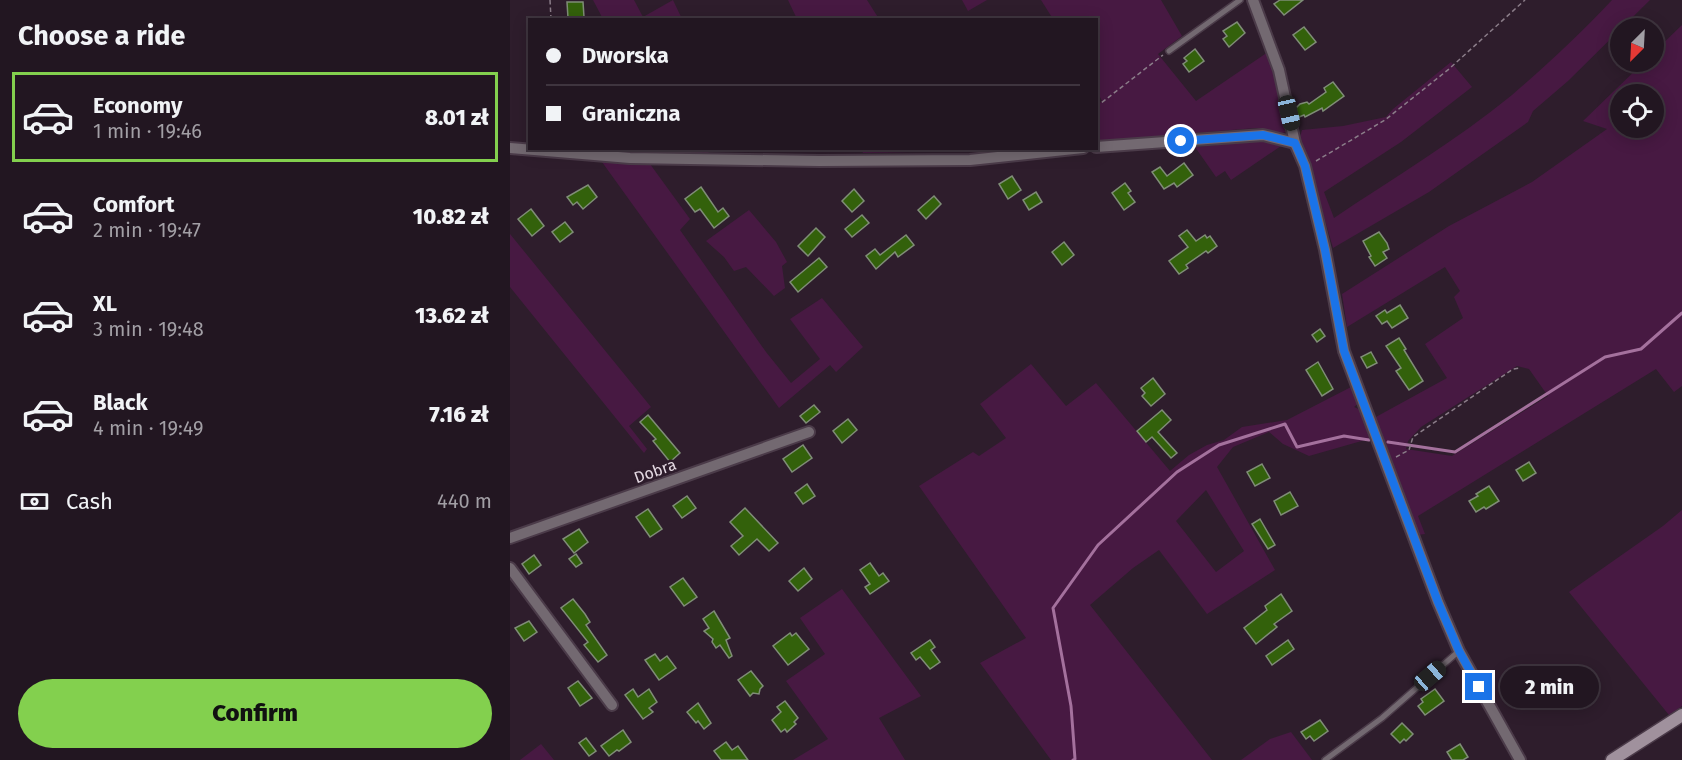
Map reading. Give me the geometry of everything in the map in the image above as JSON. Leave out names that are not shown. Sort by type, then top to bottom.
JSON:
[{"type":"main road","points":[[1612,760],[1682,715]]},
{"type":"street","points":[[1253,0],[1279,70],[1295,143],[1304,164],[1325,250],[1344,351],[1438,602],[1459,651],[1520,760]]},
{"type":"street","points":[[1098,147],[1263,135],[1295,143]]},
{"type":"street","points":[[510,148],[528,150]]},
{"type":"street","points":[[534,150],[630,158],[819,161],[970,160],[1064,150]]},
{"type":"street","name":"Dobra","points":[[510,538],[810,432]]},
{"type":"street","points":[[510,568],[612,705]]},
{"type":"lane","points":[[1168,51],[1240,0]]},
{"type":"lane","points":[[1325,760],[1382,718],[1459,651]]},
{"type":"path","points":[[550,0],[551,18]]},
{"type":"path","points":[[1304,164],[1320,160],[1385,120],[1449,69],[1525,0]]},
{"type":"path","points":[[1098,104],[1168,51]]},
{"type":"path","points":[[1386,463],[1409,450],[1413,437],[1513,369],[1521,368]]},
{"type":"shaded area","points":[[593,0],[634,0],[643,17],[673,0],[682,18],[602,18]]},
{"type":"shaded area","points":[[788,0],[867,0],[878,18],[797,18]]},
{"type":"shaded area","points":[[962,0],[987,0],[968,11]]},
{"type":"shaded area","points":[[1041,0],[1161,0],[1182,36],[1158,54],[1196,101],[1268,52],[1289,126],[1286,132],[1282,133],[1256,128],[1098,141],[1098,105],[1102,101],[1098,93],[1098,18],[1052,18]]},
{"type":"shaded area","points":[[1612,0],[1650,0],[1632,18],[1610,18],[1610,40],[1568,81],[1533,111],[1528,122],[1429,192],[1333,248],[1307,158],[1299,141],[1302,130],[1343,126],[1386,117],[1451,62],[1472,87],[1401,142],[1324,192],[1334,218],[1447,144],[1491,112],[1551,61]]},
{"type":"shaded area","points":[[1682,25],[1682,386],[1674,392],[1656,369],[1418,516],[1425,534],[1417,535],[1374,418],[1447,378],[1425,344],[1463,318],[1454,297],[1460,291],[1445,267],[1347,327],[1342,294],[1449,226],[1532,182],[1607,129],[1583,121],[1610,95],[1610,138],[1664,138],[1664,84],[1621,84],[1634,72],[1664,72],[1664,42]],"holes":[[[1517,366],[1529,369],[1548,396],[1452,456],[1406,449],[1408,441],[1421,427]]]},
{"type":"shaded area","points":[[1260,141],[1281,146],[1231,180],[1225,171],[1216,177],[1195,147]]},
{"type":"shaded area","points":[[667,150],[707,150],[710,156],[669,154]]},
{"type":"shaded area","points":[[862,150],[957,151],[863,153]]},
{"type":"shaded area","points":[[602,162],[650,164],[690,219],[680,230],[766,352],[791,383],[820,359],[790,319],[822,298],[863,347],[836,372],[830,365],[779,408]]},
{"type":"shaded area","points":[[749,210],[776,242],[787,262],[782,266],[785,288],[774,296],[746,267],[734,271],[724,257],[706,241]]},
{"type":"shaded area","points":[[510,234],[651,407],[629,426],[647,449],[644,453],[510,287]]},
{"type":"shaded area","points":[[1031,364],[1066,406],[1096,383],[1170,471],[1189,455],[1207,445],[1224,440],[1242,427],[1287,420],[1353,386],[1360,402],[1354,407],[1361,410],[1372,438],[1309,456],[1283,444],[1269,432],[1233,447],[1217,467],[1275,570],[1207,614],[1159,550],[1133,568],[1090,605],[1212,760],[1051,760],[980,663],[1026,638],[919,486],[973,452],[979,456],[1006,438],[980,404]],"holes":[[[1206,490],[1244,551],[1216,572],[1176,521]]]},
{"type":"shaded area","points":[[1682,510],[1682,706],[1669,715],[1569,592]]},
{"type":"shaded area","points":[[842,589],[921,696],[879,718],[905,760],[793,760],[828,739],[786,681],[825,654],[800,618]]},
{"type":"shaded area","points":[[1291,732],[1312,760],[1241,760],[1270,739]]},
{"type":"shaded area","points":[[541,744],[554,760],[520,760]]},
{"type":"building","points":[[1280,0],[1303,0],[1284,15],[1274,4]]},
{"type":"building","points":[[567,2],[583,2],[584,17],[568,18]]},
{"type":"building","points":[[1237,22],[1245,33],[1229,47],[1223,39],[1227,36],[1223,31]]},
{"type":"building","points":[[1304,27],[1316,42],[1305,50],[1293,35]]},
{"type":"building","points":[[1195,49],[1204,61],[1189,72],[1183,64],[1187,61],[1184,58]]},
{"type":"building","points":[[1333,82],[1344,96],[1323,111],[1322,108],[1305,117],[1304,115],[1299,117],[1295,109],[1300,104],[1307,102],[1309,104],[1326,92],[1324,88]]},
{"type":"building","points":[[1184,163],[1193,175],[1177,187],[1174,183],[1164,189],[1152,172],[1160,167],[1167,176]]},
{"type":"building","points":[[1012,176],[1021,190],[1008,199],[999,184]]},
{"type":"building","points":[[1125,183],[1131,191],[1128,193],[1135,202],[1124,210],[1112,193]]},
{"type":"building","points":[[588,185],[597,197],[583,209],[577,202],[573,205],[567,197]]},
{"type":"building","points":[[701,187],[718,212],[723,208],[729,216],[714,228],[700,209],[695,212],[685,199]]},
{"type":"building","points":[[854,189],[864,201],[852,212],[842,201]]},
{"type":"building","points":[[1036,192],[1042,202],[1029,210],[1023,200]]},
{"type":"building","points":[[934,196],[941,204],[926,219],[918,210]]},
{"type":"building","points":[[531,209],[544,226],[532,236],[518,219]]},
{"type":"building","points":[[862,215],[869,223],[852,237],[845,229]]},
{"type":"building","points":[[565,222],[573,232],[560,242],[552,232]]},
{"type":"building","points":[[816,228],[825,237],[808,256],[798,246]]},
{"type":"building","points":[[1187,230],[1196,241],[1205,235],[1207,238],[1210,236],[1217,246],[1186,265],[1188,268],[1179,274],[1169,261],[1188,247],[1179,236]]},
{"type":"building","points":[[1379,232],[1389,249],[1383,252],[1387,258],[1375,266],[1363,241]]},
{"type":"building","points":[[906,235],[914,245],[898,257],[895,252],[876,269],[866,256],[875,249],[880,255]]},
{"type":"building","points":[[1064,242],[1074,255],[1062,265],[1052,252]]},
{"type":"building","points":[[819,258],[827,267],[798,292],[790,282]]},
{"type":"building","points":[[1400,305],[1408,318],[1392,328],[1387,321],[1382,324],[1376,316],[1385,310],[1387,313]]},
{"type":"building","points":[[1320,329],[1325,336],[1317,342],[1312,335]]},
{"type":"building","points":[[1399,338],[1423,381],[1409,390],[1396,371],[1401,368],[1386,346]]},
{"type":"building","points":[[1371,352],[1377,363],[1367,368],[1361,357]]},
{"type":"building","points":[[1318,362],[1333,389],[1322,396],[1306,370]]},
{"type":"building","points":[[1153,378],[1165,394],[1151,406],[1142,396],[1145,393],[1141,388]]},
{"type":"building","points":[[814,405],[820,412],[806,423],[800,416]]},
{"type":"building","points":[[1162,410],[1171,420],[1158,432],[1177,453],[1171,458],[1152,437],[1146,442],[1137,431]]},
{"type":"building","points":[[648,415],[680,453],[670,462],[653,441],[656,439],[640,422]]},
{"type":"building","points":[[848,419],[857,430],[842,443],[833,431]]},
{"type":"building","points":[[803,445],[812,458],[792,472],[783,459]]},
{"type":"building","points":[[1529,462],[1536,473],[1523,481],[1516,470]]},
{"type":"building","points":[[1262,464],[1270,478],[1255,486],[1247,472]]},
{"type":"building","points":[[807,484],[815,496],[803,504],[795,493]]},
{"type":"building","points":[[1489,486],[1499,501],[1476,512],[1469,501]]},
{"type":"building","points":[[1290,492],[1298,506],[1281,515],[1274,501]]},
{"type":"building","points":[[687,496],[696,508],[682,518],[673,506]]},
{"type":"building","points":[[745,508],[778,543],[769,551],[757,539],[739,555],[731,546],[743,536],[730,522]]},
{"type":"building","points":[[648,509],[662,529],[650,537],[636,517]]},
{"type":"building","points":[[1260,519],[1275,545],[1268,549],[1252,524]]},
{"type":"building","points":[[579,529],[588,542],[574,553],[563,539]]},
{"type":"building","points":[[576,554],[582,563],[576,567],[569,559]]},
{"type":"building","points":[[534,555],[541,565],[529,574],[522,564]]},
{"type":"building","points":[[870,563],[879,576],[883,573],[889,581],[870,594],[865,587],[870,584],[860,570]]},
{"type":"building","points":[[804,568],[812,579],[798,591],[789,581]]},
{"type":"building","points":[[683,578],[697,597],[684,606],[670,587]]},
{"type":"building","points":[[1281,594],[1292,611],[1274,624],[1277,627],[1256,644],[1244,628],[1267,610],[1265,606]]},
{"type":"building","points":[[573,599],[590,622],[586,625],[607,655],[598,662],[584,645],[588,642],[561,608]]},
{"type":"building","points":[[714,611],[730,638],[726,640],[732,656],[729,658],[720,645],[716,648],[712,642],[713,639],[704,631],[709,628],[703,619]]},
{"type":"building","points":[[529,621],[537,632],[524,641],[515,628]]},
{"type":"building","points":[[790,633],[792,636],[796,633],[809,649],[788,665],[773,646]]},
{"type":"building","points":[[930,640],[935,647],[931,650],[940,662],[930,669],[920,657],[916,660],[911,653]]},
{"type":"building","points":[[1288,640],[1294,649],[1272,665],[1266,656]]},
{"type":"building","points":[[655,654],[660,661],[667,656],[676,668],[659,680],[645,660]]},
{"type":"building","points":[[751,671],[763,686],[759,694],[753,693],[750,696],[738,680]]},
{"type":"building","points":[[578,681],[592,698],[580,706],[568,688]]},
{"type":"building","points":[[633,689],[638,697],[649,689],[657,702],[649,708],[653,712],[643,719],[625,695]]},
{"type":"building","points":[[1435,689],[1444,701],[1425,715],[1418,706],[1423,702],[1421,699]]},
{"type":"building","points":[[785,701],[798,718],[794,722],[796,724],[787,732],[785,729],[781,732],[772,720],[781,712],[777,707]]},
{"type":"building","points":[[698,703],[711,723],[704,729],[687,712]]},
{"type":"building","points":[[1320,720],[1328,731],[1314,741],[1310,736],[1306,739],[1301,732]]},
{"type":"building","points":[[1402,723],[1413,734],[1400,743],[1391,734]]},
{"type":"building","points":[[623,730],[631,742],[609,756],[601,746]]},
{"type":"building","points":[[586,738],[596,751],[589,756],[579,743]]},
{"type":"building","points":[[726,742],[732,750],[738,746],[748,760],[721,760],[714,751]]},
{"type":"building","points":[[1460,744],[1468,757],[1463,760],[1452,760],[1447,752]]},
{"type":"waterway","points":[[1388,442],[1455,452],[1605,357],[1641,349],[1682,313]]},
{"type":"waterway","points":[[1073,760],[1075,759],[1071,706],[1053,608],[1098,545],[1177,472],[1219,445],[1285,424],[1297,447],[1344,436],[1369,440]]},
{"type":"route","points":[[1181,141],[1263,135],[1295,143],[1305,166],[1325,250],[1344,351],[1438,602],[1459,651],[1479,687]]}]
